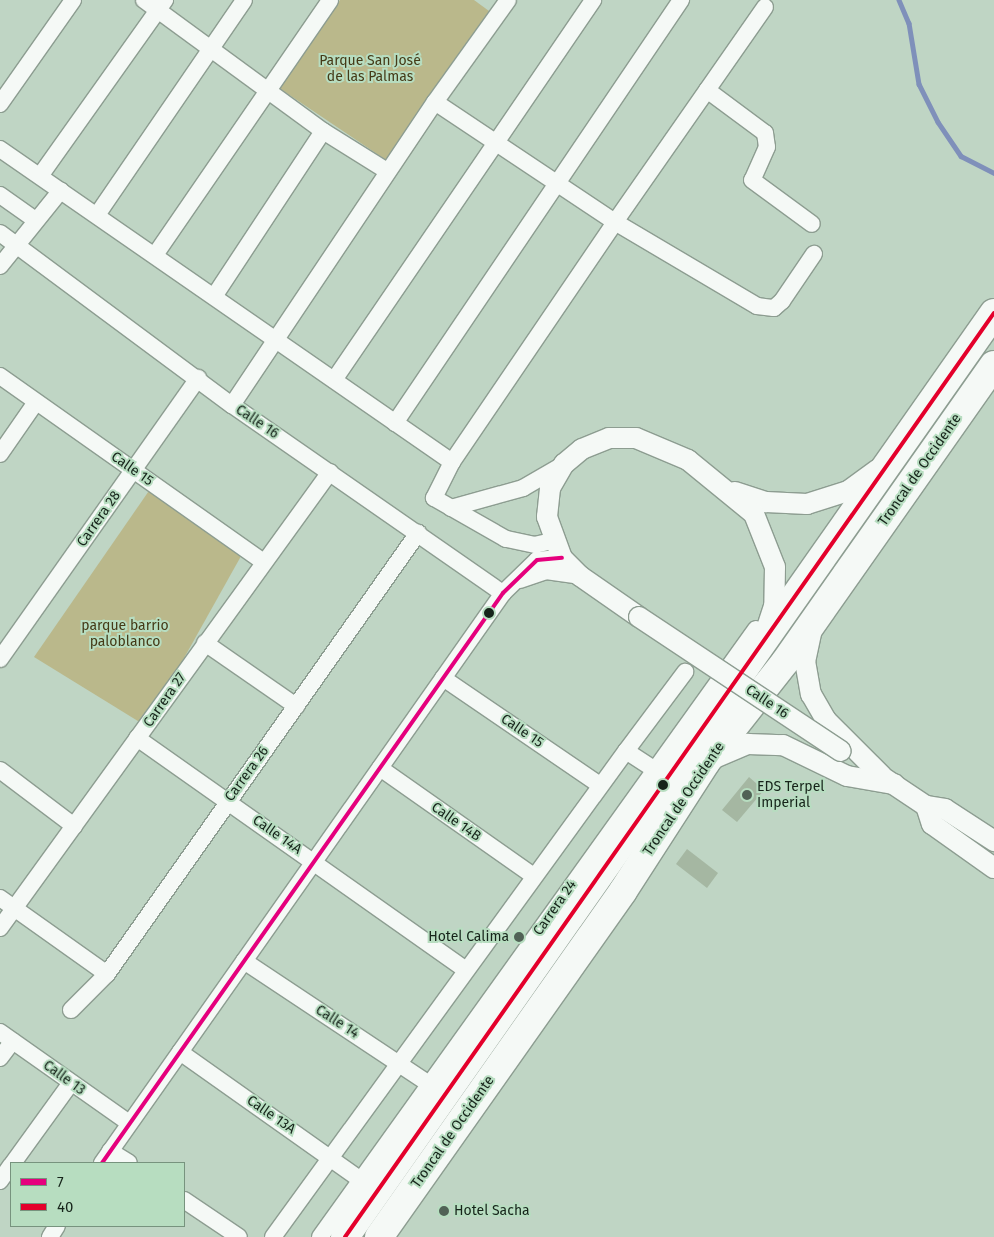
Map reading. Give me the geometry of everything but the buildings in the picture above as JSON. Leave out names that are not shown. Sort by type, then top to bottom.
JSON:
[{"type":"highway","name":"Troncal de Occidente","points":[[345,1237],[754,657],[833,549],[902,441],[994,313]]},
{"type":"highway","name":"Troncal de Occidente","points":[[379,1237],[623,891],[706,762],[817,615],[994,365]]},
{"type":"street","points":[[0,104],[73,0]]},
{"type":"street","points":[[144,0],[161,5],[210,49],[266,88],[323,132],[387,171]]},
{"type":"street","points":[[97,215],[244,0]]},
{"type":"street","points":[[155,255],[266,88],[330,0]]},
{"type":"street","points":[[334,380],[593,0]]},
{"type":"street","points":[[395,423],[555,182],[681,0]]},
{"type":"street","points":[[232,405],[499,3]]},
{"type":"street","points":[[40,176],[161,5]]},
{"type":"street","points":[[557,550],[523,544],[434,498],[452,462],[615,222],[765,7]]},
{"type":"street","points":[[707,90],[765,133],[767,147],[752,180],[812,224]]},
{"type":"street","points":[[435,102],[615,222],[768,310],[782,301],[814,254]]},
{"type":"street","points":[[214,295],[323,132]]},
{"type":"street","points":[[0,149],[214,295],[452,462]]},
{"type":"street","points":[[0,266],[34,219],[61,190]]},
{"type":"street","points":[[0,195],[34,219]]},
{"type":"street","name":"Calle 16","points":[[0,233],[232,405],[418,533],[508,588]]},
{"type":"street","name":"Calle 15","points":[[0,376],[264,562]]},
{"type":"street","name":"Carrera 28","points":[[0,659],[198,378]]},
{"type":"street","points":[[0,454],[36,402]]},
{"type":"street","points":[[451,508],[523,488],[564,464],[582,449],[609,438],[636,438],[688,460],[741,500],[764,531],[775,567],[774,606],[754,657]]},
{"type":"street","points":[[726,488],[786,505],[828,499],[865,480],[902,441]]},
{"type":"street","points":[[557,550],[547,517],[550,488],[564,464]]},
{"type":"street","name":"Carrera 27","points":[[0,928],[330,472]]},
{"type":"street","name":"Carrera 26","points":[[70,1010],[107,974],[418,533]]},
{"type":"street","points":[[125,1162],[106,1157],[508,588],[537,560],[557,550]]},
{"type":"street","name":"Calle 16","points":[[557,550],[580,576],[841,751],[926,806],[945,809],[994,841]]},
{"type":"street","points":[[508,588],[546,571],[580,576]]},
{"type":"street","name":"Carrera 24","points":[[320,1237],[654,769],[774,606]]},
{"type":"street","points":[[817,615],[806,662],[811,694],[826,720],[888,780]]},
{"type":"street","points":[[205,643],[296,706]]},
{"type":"street","points":[[273,1237],[396,1062],[685,672]]},
{"type":"street","name":"Calle 15","points":[[443,678],[600,785]]},
{"type":"street","name":"Calle 14A","points":[[137,738],[465,969]]},
{"type":"street","points":[[706,762],[730,749],[763,743],[800,752],[846,776],[888,780]]},
{"type":"street","points":[[626,751],[654,769]]},
{"type":"street","name":"Calle 14B","points":[[380,768],[532,876]]},
{"type":"street","points":[[0,770],[74,826]]},
{"type":"street","name":"Calle 16","points":[[926,806],[932,824],[994,868]]},
{"type":"street","points":[[0,898],[107,974]]},
{"type":"street","name":"Calle 14","points":[[244,961],[429,1084]]},
{"type":"street","points":[[0,1058],[6,1036]]},
{"type":"street","name":"Calle 13","points":[[6,1036],[129,1123]]},
{"type":"street","name":"Calle 13A","points":[[180,1052],[361,1180]]},
{"type":"street","points":[[13,1162],[71,1083]]},
{"type":"street","points":[[0,1180],[10,1167]]},
{"type":"street","points":[[185,1201],[239,1237]]},
{"type":"green space","name":"Parque San José de las Palmas","points":[[340,0],[474,0],[489,11],[386,160],[279,88]]},
{"type":"green space","name":"parque barrio paloblanco","points":[[153,485],[245,549],[146,726],[34,657]]},
{"type":"waterway","points":[[899,0],[909,23],[919,84],[938,122],[961,156],[994,173]]},
{"type":"transit line","name":"40","points":[[345,1237],[994,313]]},
{"type":"transit line","name":"7","points":[[103,1162],[503,593],[537,560],[562,558]]},
{"type":"place","name":"EDS Terpel Imperial","points":[[747,795]]},
{"type":"place","name":"Hotel Calima","points":[[519,937]]},
{"type":"place","name":"Hotel Sacha","points":[[444,1211]]}]
